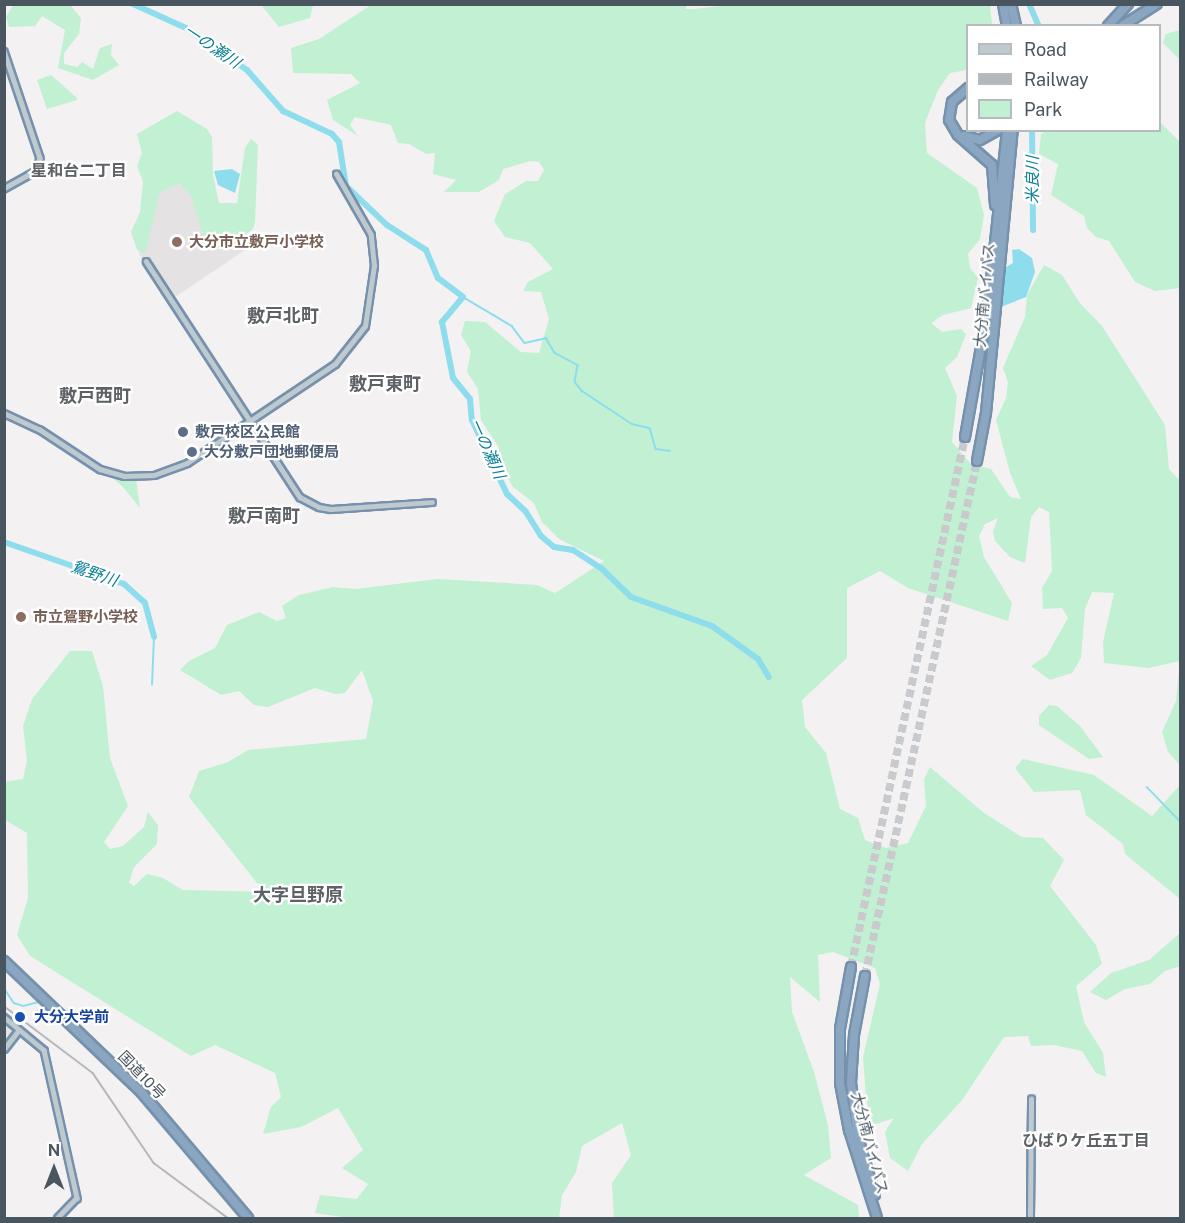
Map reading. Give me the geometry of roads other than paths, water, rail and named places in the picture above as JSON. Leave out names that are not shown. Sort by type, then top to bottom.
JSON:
[{"type":"highway","points":[[1003,4],[1009,24]]},
{"type":"highway","points":[[1009,24],[1010,4]]},
{"type":"highway","points":[[1110,24],[1128,4]]},
{"type":"highway","points":[[1125,24],[1157,4]]},
{"type":"highway","points":[[966,91],[953,107],[956,128],[975,140],[985,139],[995,132]]},
{"type":"highway","points":[[966,91],[952,102],[950,120],[958,135],[984,155],[994,171],[992,276]]},
{"type":"highway","name":"大分南バイパス","points":[[965,437],[992,276],[1007,132]]},
{"type":"highway","name":"大分南バイパス","points":[[977,460],[993,345],[1015,132]]},
{"type":"highway","name":"国道10号","points":[[4,962],[142,1093],[248,1218]]},
{"type":"highway","name":"大分南バイパス","points":[[851,967],[840,1029],[840,1083],[851,1139],[877,1218]]},
{"type":"highway","name":"大分南バイパス","points":[[865,976],[854,1035],[852,1095],[858,1137],[883,1218]]},
{"type":"street","points":[[4,51],[40,158],[36,171],[4,189]]},
{"type":"street","points":[[4,413],[39,429],[100,469],[139,477],[179,467],[342,358],[365,326],[372,301],[373,241],[336,174]]},
{"type":"street","points":[[146,261],[296,492],[312,505],[330,509],[432,502]]},
{"type":"street","points":[[4,1017],[44,1050],[77,1198],[58,1218]]},
{"type":"street","points":[[4,1049],[19,1030]]},
{"type":"street","points":[[1030,1218],[1031,1099]]},
{"type":"water","points":[[232,169],[240,174],[235,193],[218,185],[214,171]]},
{"type":"water","points":[[1019,249],[1032,258],[1035,272],[1026,297],[1001,307],[1004,268],[1013,263],[1012,250]]},
{"type":"waterway","name":"一の瀬川","points":[[133,4],[188,29],[247,70],[283,111],[332,134],[339,142],[346,186],[387,225],[426,250],[438,278],[463,297],[442,322],[453,378],[470,399],[472,420],[507,494],[526,512],[541,536],[554,547],[573,550],[601,568],[631,597],[712,626],[758,659],[769,677]]},
{"type":"waterway","name":"米良川","points":[[1029,4],[1038,24]]},
{"type":"waterway","name":"米良川","points":[[1032,132],[1033,230]]},
{"type":"waterway","points":[[463,297],[512,326],[525,343],[546,338],[555,353],[578,365],[575,382],[582,391],[632,424],[650,428],[656,449],[670,451]]},
{"type":"waterway","name":"鴛野川","points":[[4,542],[124,584],[145,603],[154,637]]},
{"type":"waterway","points":[[152,685],[154,637]]},
{"type":"waterway","points":[[1147,787],[1180,821]]},
{"type":"waterway","points":[[4,988],[14,1003],[23,1006],[39,1002]]},
{"type":"tunnel","points":[[851,967],[965,437]]},
{"type":"tunnel","points":[[865,976],[977,461]]},
{"type":"railway","points":[[4,1006],[93,1073],[154,1163],[228,1218]]},
{"type":"place","name":"大分市立敷戸小学校","points":[[177,242]]},
{"type":"place","name":"敷戸校区公民館","points":[[183,432]]},
{"type":"place","name":"大分敷戸団地郵便局","points":[[192,452]]},
{"type":"place","name":"市立鴛野小学校","points":[[21,617]]},
{"type":"place","name":"大分大学前","points":[[20,1017]]},
{"type":"district","name":"星和台二丁目","points":[[79,171]]},
{"type":"district","name":"敷戸北町","points":[[283,316]]},
{"type":"district","name":"敷戸東町","points":[[385,384]]},
{"type":"district","name":"敷戸西町","points":[[95,396]]},
{"type":"district","name":"敷戸南町","points":[[264,516]]},
{"type":"district","name":"大字旦野原","points":[[298,895]]},
{"type":"district","name":"ひばりケ丘五丁目","points":[[1086,1141]]}]
